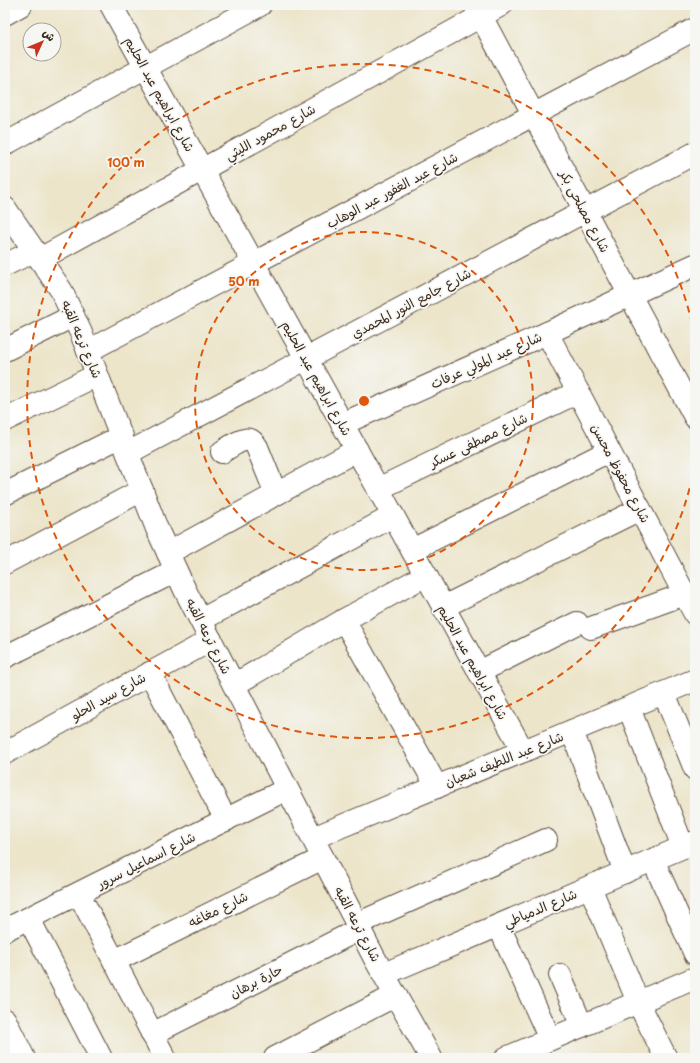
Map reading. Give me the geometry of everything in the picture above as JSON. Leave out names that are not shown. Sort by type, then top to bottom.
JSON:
[{"type":"street","points":[[5,14],[21,5]]},
{"type":"street","name":"شارع ابراهيم عبد الحليم","points":[[111,5],[523,751]]},
{"type":"street","points":[[5,144],[260,5]]},
{"type":"street","name":"شارع محمود الليثي","points":[[5,265],[37,255],[202,170],[478,11],[501,5]]},
{"type":"street","name":"شارع مصلحى بكر","points":[[478,11],[630,295],[688,385],[695,417]]},
{"type":"street","name":"شارع عبد الغفور عبد الوهاب","points":[[88,351],[695,29]]},
{"type":"street","name":"شارع جامع النور المحمدي","points":[[5,494],[125,445],[306,358],[695,153]]},
{"type":"street","name":"شارع ترعه القبه","points":[[5,208],[61,290],[88,351],[157,529],[172,562],[312,838],[396,995],[426,1056]]},
{"type":"street","name":"شارع عبد المولي عرفات","points":[[342,424],[547,333],[695,265]]},
{"type":"street","points":[[5,350],[73,316]]},
{"type":"street","name":"شارع محفوظ محسن","points":[[547,333],[695,614]]},
{"type":"street","points":[[5,420],[97,375]]},
{"type":"street","name":"شارع مصطفى عسكر","points":[[378,489],[578,392]]},
{"type":"street","points":[[222,452],[245,439],[249,439],[253,442],[257,447],[276,494]]},
{"type":"street","points":[[5,657],[172,562],[276,494],[357,450]]},
{"type":"street","points":[[412,550],[610,452]]},
{"type":"street","points":[[5,563],[142,490]]},
{"type":"street","points":[[443,607],[640,509]]},
{"type":"street","points":[[201,620],[393,516]]},
{"type":"street","points":[[234,685],[344,620],[426,575]]},
{"type":"street","points":[[479,672],[584,626],[685,594]]},
{"type":"street","points":[[344,620],[437,787]]},
{"type":"street","name":"شارع سيد الحلو","points":[[5,753],[211,640]]},
{"type":"street","points":[[150,673],[226,820]]},
{"type":"street","name":"شارع عبد اللطيف شعبان","points":[[312,838],[695,680]]},
{"type":"street","points":[[664,693],[695,769]]},
{"type":"street","points":[[629,708],[689,844]]},
{"type":"street","points":[[572,731],[625,872]]},
{"type":"street","name":"شارع اسماعيل سرور","points":[[5,930],[287,789]]},
{"type":"street","name":"حارة برهان","points":[[152,1034],[359,926],[546,840]]},
{"type":"street","name":"شارع الدمياطي","points":[[384,974],[689,844]]},
{"type":"street","name":"شارع مغاغه","points":[[114,961],[323,858]]},
{"type":"street","points":[[653,860],[695,954]]},
{"type":"street","points":[[590,887],[638,1002],[666,1058]]},
{"type":"street","points":[[79,894],[165,1058]]},
{"type":"street","points":[[29,918],[101,1058]]},
{"type":"street","points":[[499,926],[550,1039]]},
{"type":"street","points":[[560,974],[582,1026]]},
{"type":"street","points":[[506,1058],[695,978]]},
{"type":"street","points":[[275,1058],[396,995]]},
{"type":"street","points":[[5,1020],[24,1058]]}]
